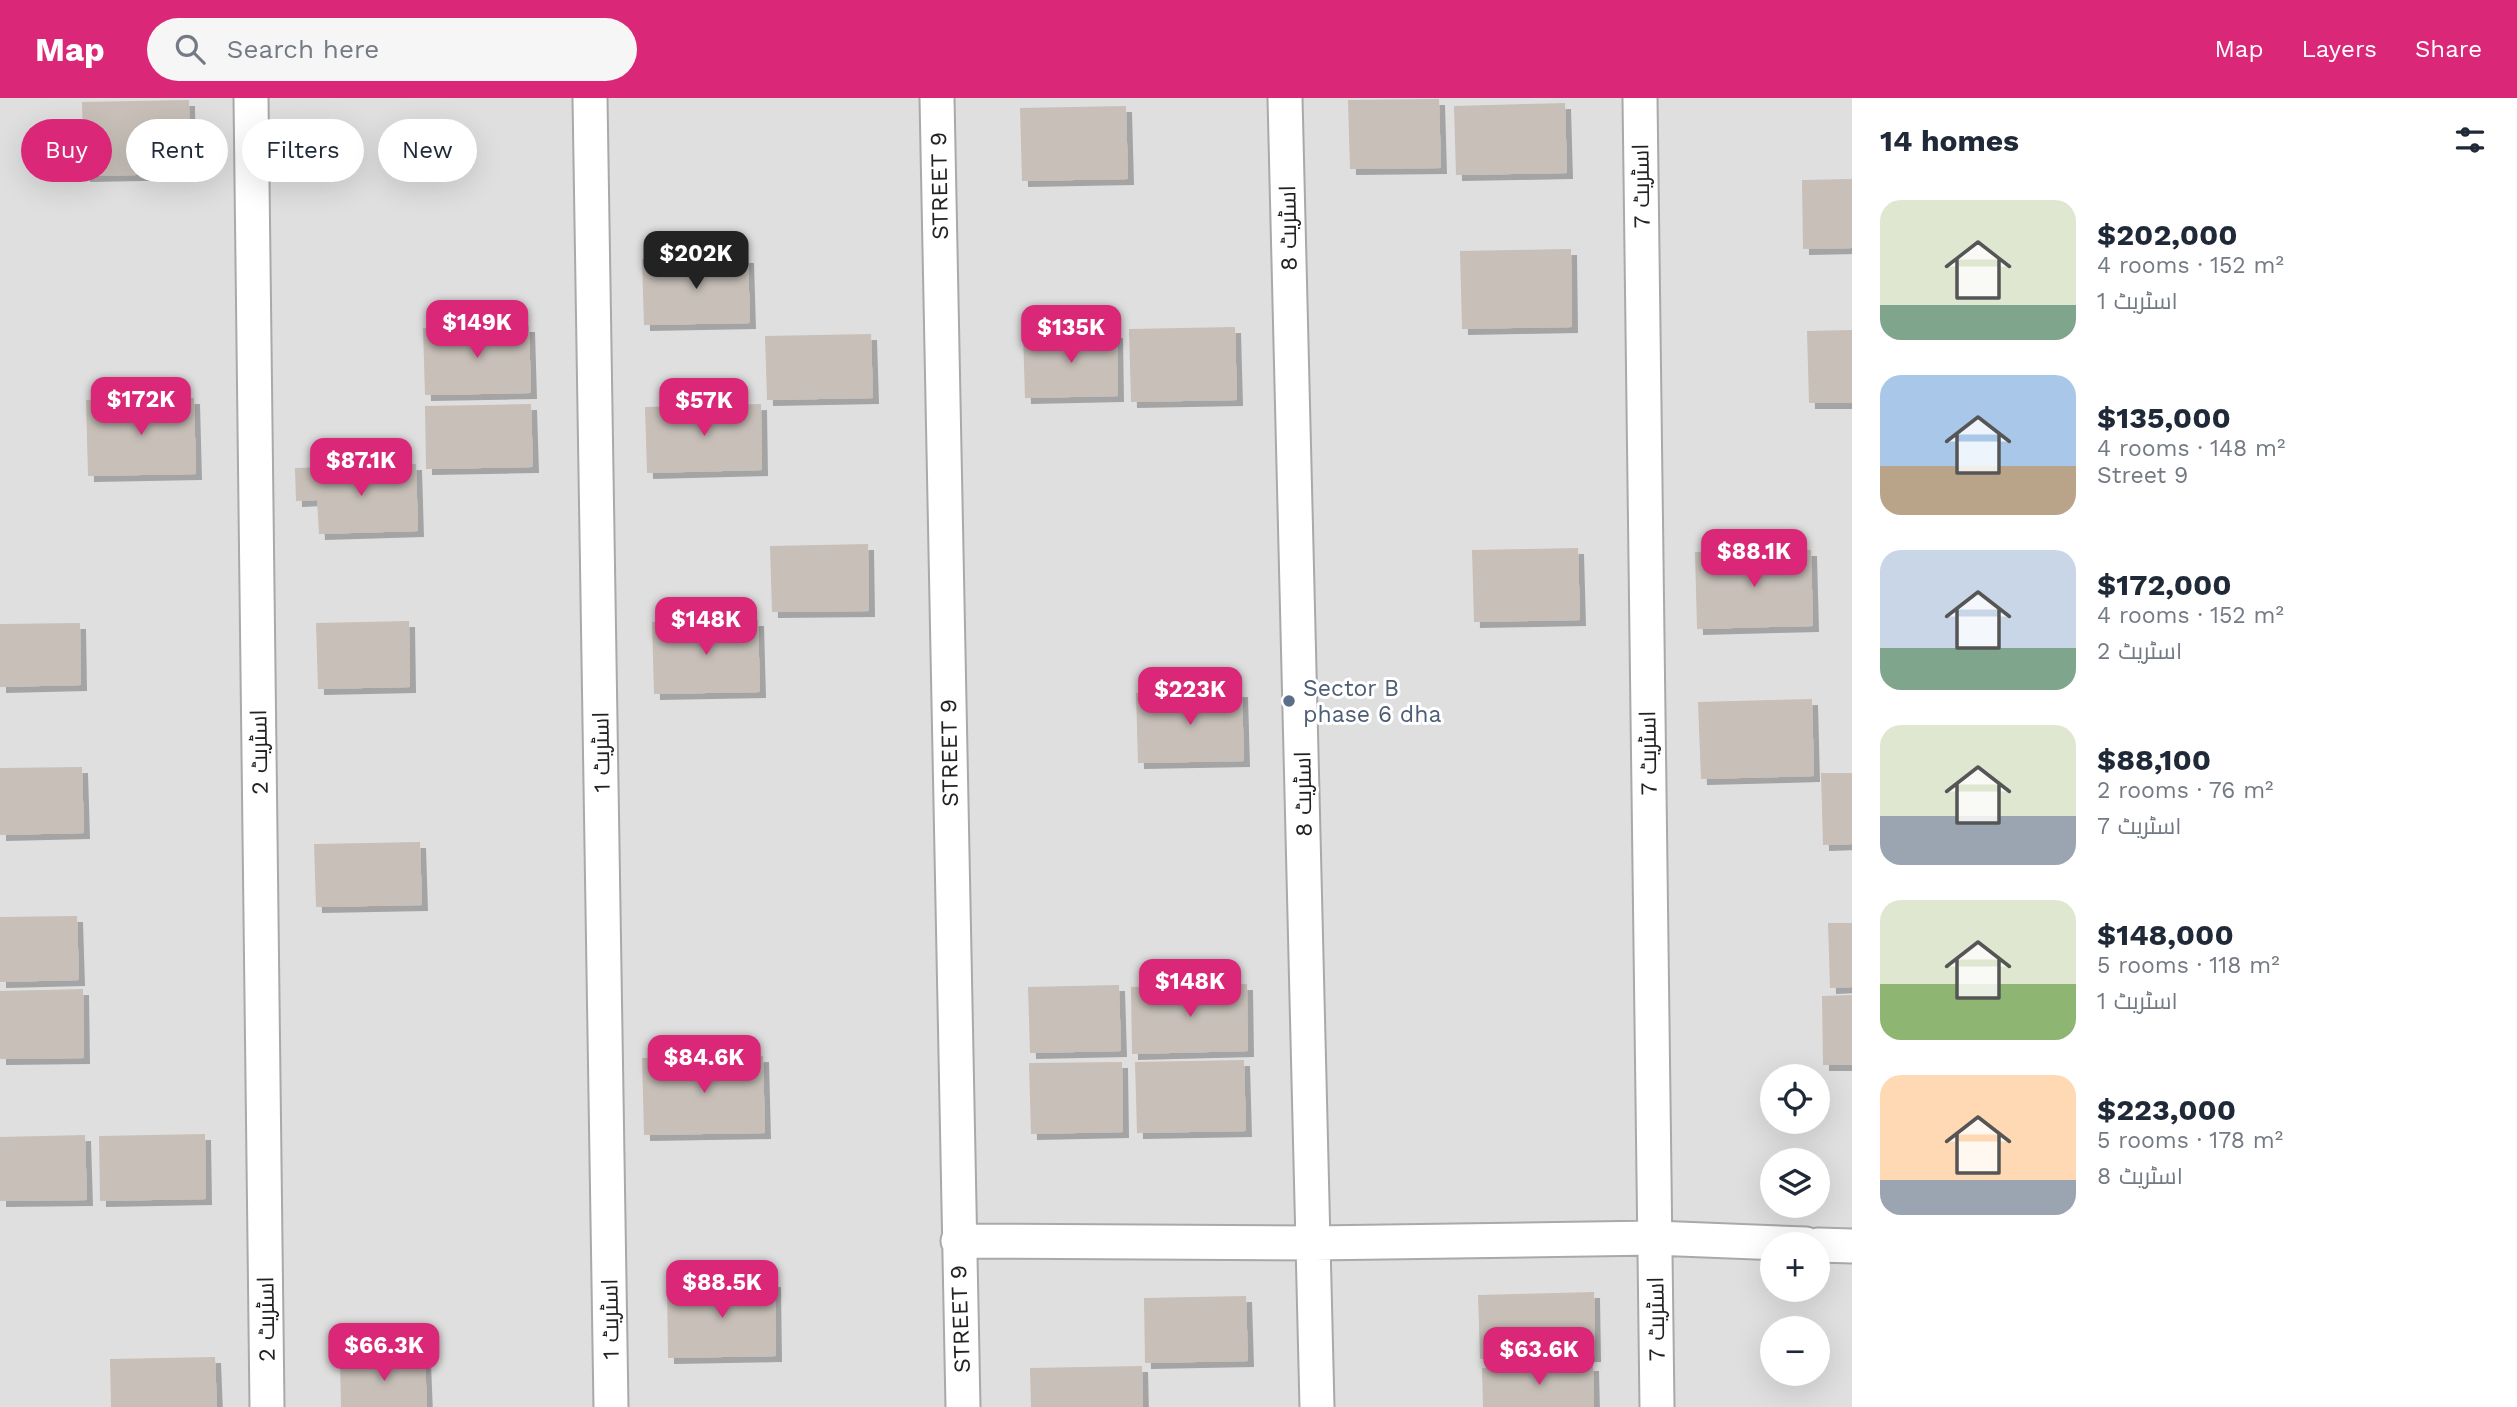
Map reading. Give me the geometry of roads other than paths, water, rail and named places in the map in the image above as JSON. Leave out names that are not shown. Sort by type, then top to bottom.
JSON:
[{"type":"street","name":"اسٹریٹ 2","points":[[251,98],[267,1407]]},
{"type":"street","name":"اسٹریٹ 1","points":[[590,98],[611,1407]]},
{"type":"street","name":"STREET 9","points":[[937,98],[963,1407]]},
{"type":"street","name":"اسٹریٹ 8","points":[[1285,98],[1317,1407]]},
{"type":"street","name":"اسٹریٹ 7","points":[[1640,98],[1657,1407]]},
{"type":"street","points":[[958,1241],[1314,1243],[1654,1238],[1760,1242]]},
{"type":"street","points":[[1830,1245],[1852,1246]]},
{"type":"place","name":"Sector B phase 6 dha","points":[[1289,701]]}]
